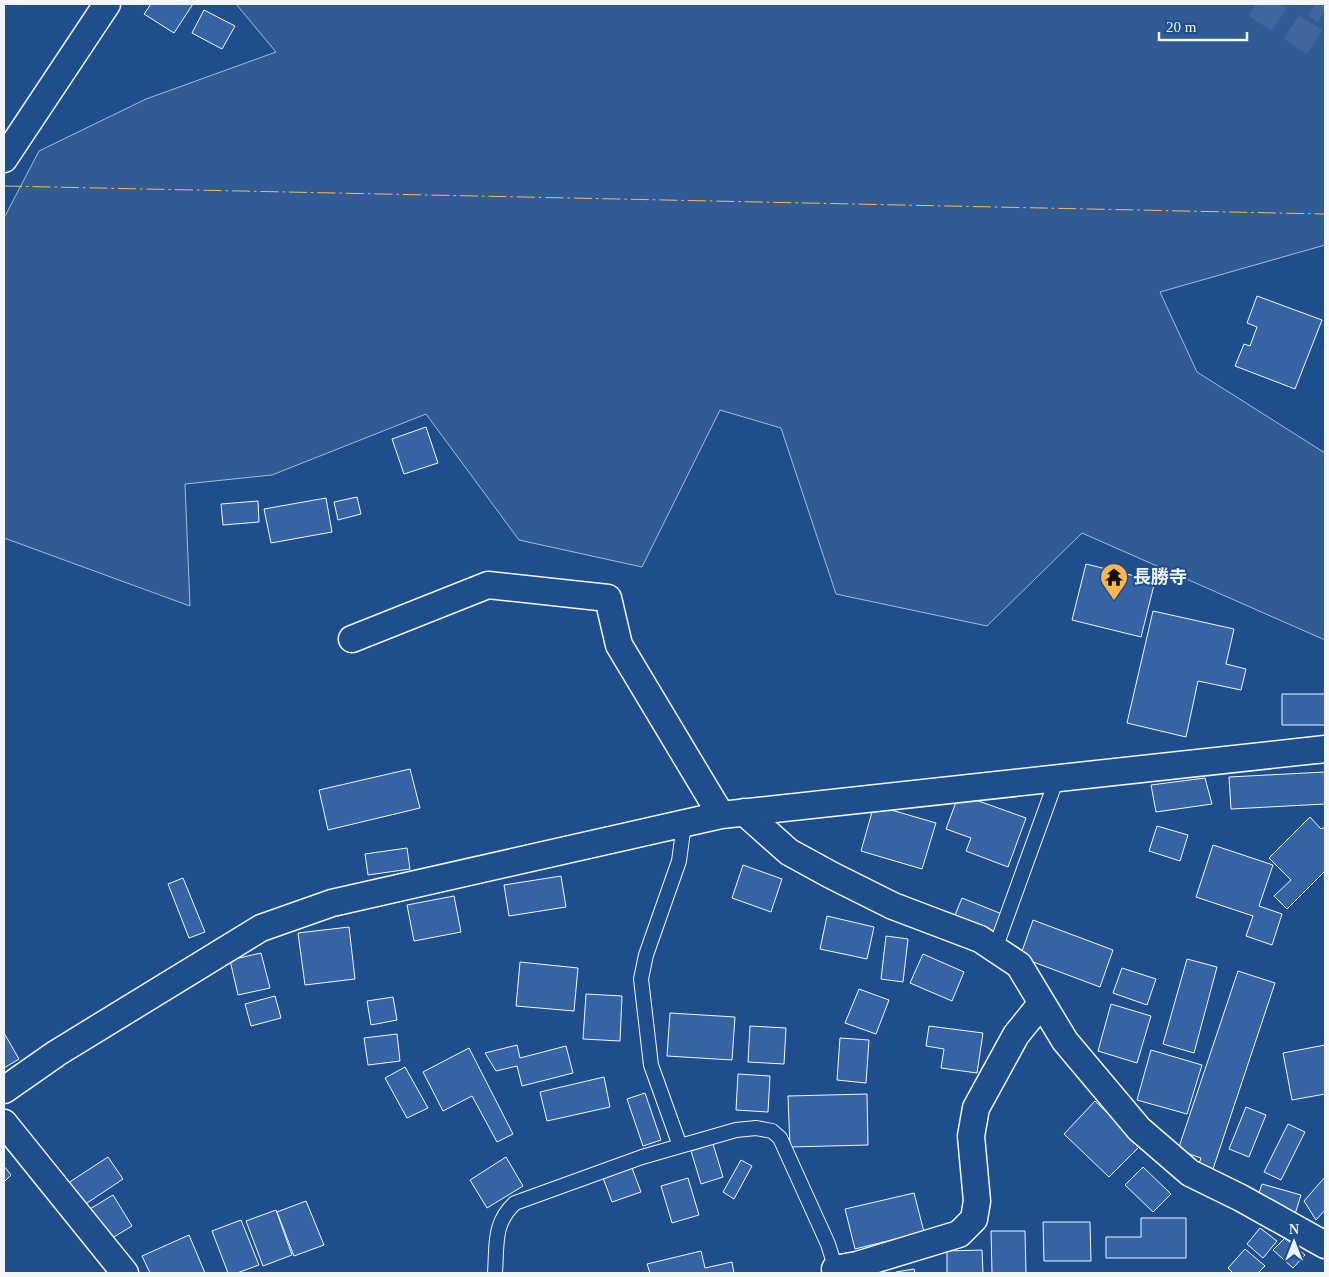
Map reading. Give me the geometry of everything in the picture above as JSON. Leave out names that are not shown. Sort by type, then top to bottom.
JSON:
[{"type":"street","points":[[4,158],[107,4]]},
{"type":"street","points":[[352,639],[488,585],[608,598],[619,645],[733,814],[789,852],[831,875],[893,906],[980,939],[1019,965],[1065,1041],[1139,1129],[1190,1173],[1241,1198],[1325,1245]]},
{"type":"street","points":[[4,1090],[65,1048],[261,928],[282,919],[332,903],[733,814],[1325,749]]},
{"type":"street","points":[[836,1271],[959,1234],[974,1219],[977,1201],[971,1136],[976,1108],[1016,1036],[1041,1004]]},
{"type":"street","points":[[4,1123],[125,1273]]},
{"type":"lane","points":[[995,949],[1057,778]]},
{"type":"lane","points":[[680,1146],[650,1065],[640,979],[646,955],[679,861],[684,824]]},
{"type":"lane","points":[[495,1273],[498,1228],[504,1213],[515,1203],[585,1176],[680,1146],[736,1130],[756,1128],[772,1130],[780,1138],[828,1244],[836,1271]]},
{"type":"shaded area","points":[[236,4],[1325,4],[1325,245],[1160,292],[1197,372],[1325,453],[1325,640],[1082,533],[987,626],[836,594],[781,428],[720,410],[642,567],[519,540],[426,414],[272,475],[185,484],[190,606],[4,538],[4,218],[39,151],[146,99],[276,52]]},
{"type":"building","points":[[151,4],[193,4],[174,33],[144,14]]},
{"type":"building","points":[[204,10],[235,26],[222,49],[192,33]]},
{"type":"building","points":[[1257,296],[1322,320],[1295,389],[1235,366],[1244,344],[1250,346],[1257,327],[1247,323]]},
{"type":"building","points":[[426,427],[438,463],[404,474],[392,439]]},
{"type":"building","points":[[357,497],[361,514],[338,520],[334,502]]},
{"type":"building","points":[[326,498],[332,532],[271,543],[264,509]]},
{"type":"building","points":[[258,501],[259,522],[223,525],[221,504]]},
{"type":"building","name":"長勝寺","points":[[1086,564],[1155,581],[1141,637],[1072,620]]},
{"type":"building","points":[[1153,611],[1234,629],[1226,664],[1246,669],[1241,690],[1198,681],[1186,737],[1127,723]]},
{"type":"building","points":[[1282,694],[1325,694],[1325,725],[1282,725]]},
{"type":"building","points":[[410,769],[420,808],[328,830],[319,790]]},
{"type":"building","points":[[1325,772],[1325,804],[1231,809],[1229,777]]},
{"type":"building","points":[[1205,778],[1212,804],[1156,812],[1151,785]]},
{"type":"building","points":[[959,794],[1026,818],[1008,867],[966,851],[971,838],[946,829]]},
{"type":"building","points":[[874,805],[936,823],[922,869],[861,851]]},
{"type":"building","points":[[1310,817],[1321,829],[1325,827],[1325,871],[1287,909],[1274,896],[1291,880],[1269,858]]},
{"type":"building","points":[[1157,826],[1188,835],[1180,861],[1149,851]]},
{"type":"building","points":[[1213,845],[1273,865],[1259,906],[1282,914],[1272,945],[1246,936],[1253,916],[1196,897]]},
{"type":"building","points":[[407,848],[410,869],[368,875],[365,854]]},
{"type":"building","points":[[743,865],[782,879],[771,912],[732,898]]},
{"type":"building","points":[[561,876],[566,907],[509,916],[504,885]]},
{"type":"building","points":[[183,878],[205,932],[189,938],[168,884]]},
{"type":"building","points":[[454,896],[461,932],[414,941],[407,905]]},
{"type":"building","points":[[962,898],[1007,916],[991,935],[953,920]]},
{"type":"building","points":[[827,916],[874,927],[867,959],[820,949]]},
{"type":"building","points":[[1033,920],[1113,950],[1100,987],[1020,957]]},
{"type":"building","points":[[349,927],[355,979],[305,985],[298,933]]},
{"type":"building","points":[[886,936],[908,939],[903,982],[881,979]]},
{"type":"building","points":[[261,953],[270,988],[238,995],[230,960]]},
{"type":"building","points":[[923,954],[964,972],[952,1001],[910,983]]},
{"type":"building","points":[[1187,959],[1217,967],[1194,1053],[1163,1044]]},
{"type":"building","points":[[520,962],[578,968],[574,1011],[516,1006]]},
{"type":"building","points":[[1122,968],[1156,979],[1147,1005],[1113,993]]},
{"type":"building","points":[[1238,971],[1275,983],[1212,1172],[1198,1167],[1201,1158],[1178,1150]]},
{"type":"building","points":[[859,989],[889,1000],[876,1034],[845,1023]]},
{"type":"building","points":[[586,994],[622,996],[620,1041],[583,1039]]},
{"type":"building","points":[[275,996],[281,1018],[251,1026],[245,1004]]},
{"type":"building","points":[[393,997],[397,1020],[371,1025],[367,1001]]},
{"type":"building","points":[[1111,1004],[1151,1016],[1137,1063],[1098,1051]]},
{"type":"building","points":[[670,1013],[735,1017],[732,1060],[667,1056]]},
{"type":"building","points":[[750,1026],[786,1028],[784,1064],[748,1062]]},
{"type":"building","points":[[929,1026],[983,1033],[977,1073],[941,1068],[944,1049],[926,1046]]},
{"type":"building","points":[[4,1033],[19,1059],[4,1068]]},
{"type":"building","points":[[397,1034],[400,1061],[368,1065],[364,1038]]},
{"type":"building","points":[[840,1038],[869,1040],[866,1083],[837,1080]]},
{"type":"building","points":[[517,1045],[520,1058],[566,1046],[573,1073],[522,1086],[517,1066],[496,1071],[485,1053]]},
{"type":"building","points":[[1325,1045],[1325,1094],[1292,1100],[1283,1053]]},
{"type":"building","points":[[469,1048],[513,1134],[497,1142],[472,1096],[443,1111],[423,1072]]},
{"type":"building","points":[[1151,1050],[1202,1065],[1187,1114],[1137,1100]]},
{"type":"building","points":[[405,1067],[428,1108],[407,1118],[385,1078]]},
{"type":"building","points":[[738,1074],[770,1076],[768,1112],[736,1110]]},
{"type":"building","points":[[604,1077],[610,1107],[547,1121],[540,1092]]},
{"type":"building","points":[[645,1093],[661,1140],[643,1146],[627,1099]]},
{"type":"building","points":[[867,1094],[868,1145],[790,1147],[788,1096]]},
{"type":"building","points":[[1095,1101],[1141,1145],[1109,1177],[1064,1134]]},
{"type":"building","points":[[1246,1107],[1266,1115],[1249,1157],[1229,1149]]},
{"type":"building","points":[[1288,1124],[1305,1132],[1281,1180],[1264,1172]]},
{"type":"building","points":[[713,1144],[723,1177],[701,1184],[691,1151]]},
{"type":"building","points":[[108,1157],[123,1179],[81,1207],[65,1185]]},
{"type":"building","points":[[506,1157],[523,1186],[487,1208],[470,1180]]},
{"type":"building","points":[[741,1160],[752,1166],[734,1199],[723,1192]]},
{"type":"building","points":[[4,1166],[11,1175],[4,1182]]},
{"type":"building","points":[[1143,1167],[1171,1194],[1153,1212],[1125,1185]]},
{"type":"building","points":[[632,1168],[641,1192],[612,1202],[603,1178]]},
{"type":"building","points":[[1325,1177],[1325,1210],[1316,1220],[1304,1201]]},
{"type":"building","points":[[688,1178],[699,1215],[672,1223],[661,1186]]},
{"type":"building","points":[[1262,1184],[1301,1195],[1295,1214],[1256,1202]]},
{"type":"building","points":[[914,1193],[924,1232],[855,1249],[845,1209]]},
{"type":"building","points":[[113,1195],[132,1226],[104,1243],[85,1212]]},
{"type":"building","points":[[306,1201],[324,1245],[294,1256],[277,1212]]},
{"type":"building","points":[[276,1210],[292,1255],[263,1266],[246,1221]]},
{"type":"building","points":[[1141,1218],[1186,1218],[1186,1258],[1106,1258],[1106,1237],[1141,1237]]},
{"type":"building","points":[[241,1220],[259,1265],[237,1273],[228,1273],[212,1231]]},
{"type":"building","points":[[1043,1222],[1090,1222],[1091,1261],[1044,1261]]},
{"type":"building","points":[[1260,1228],[1277,1241],[1263,1258],[1247,1244]]},
{"type":"building","points":[[991,1231],[1025,1231],[1026,1273],[992,1273]]},
{"type":"building","points":[[189,1235],[205,1273],[150,1273],[142,1256]]},
{"type":"building","points":[[1285,1238],[1305,1255],[1293,1268],[1273,1250]]},
{"type":"building","points":[[1245,1249],[1265,1266],[1258,1273],[1233,1273],[1228,1268]]},
{"type":"building","points":[[982,1250],[983,1273],[947,1273],[947,1251]]},
{"type":"building","points":[[701,1251],[705,1268],[732,1262],[734,1273],[650,1273],[647,1264]]},
{"type":"building","points":[[914,1269],[915,1273],[896,1273],[896,1272]]},
{"type":"tunnel","points":[[1256,4],[1325,49]]},
{"type":"tunnel","points":[[1315,4],[1325,10]]},
{"type":"power","points":[[4,186],[1325,214]]},
{"type":"place","name":"長勝寺","points":[[1114,601]]}]
